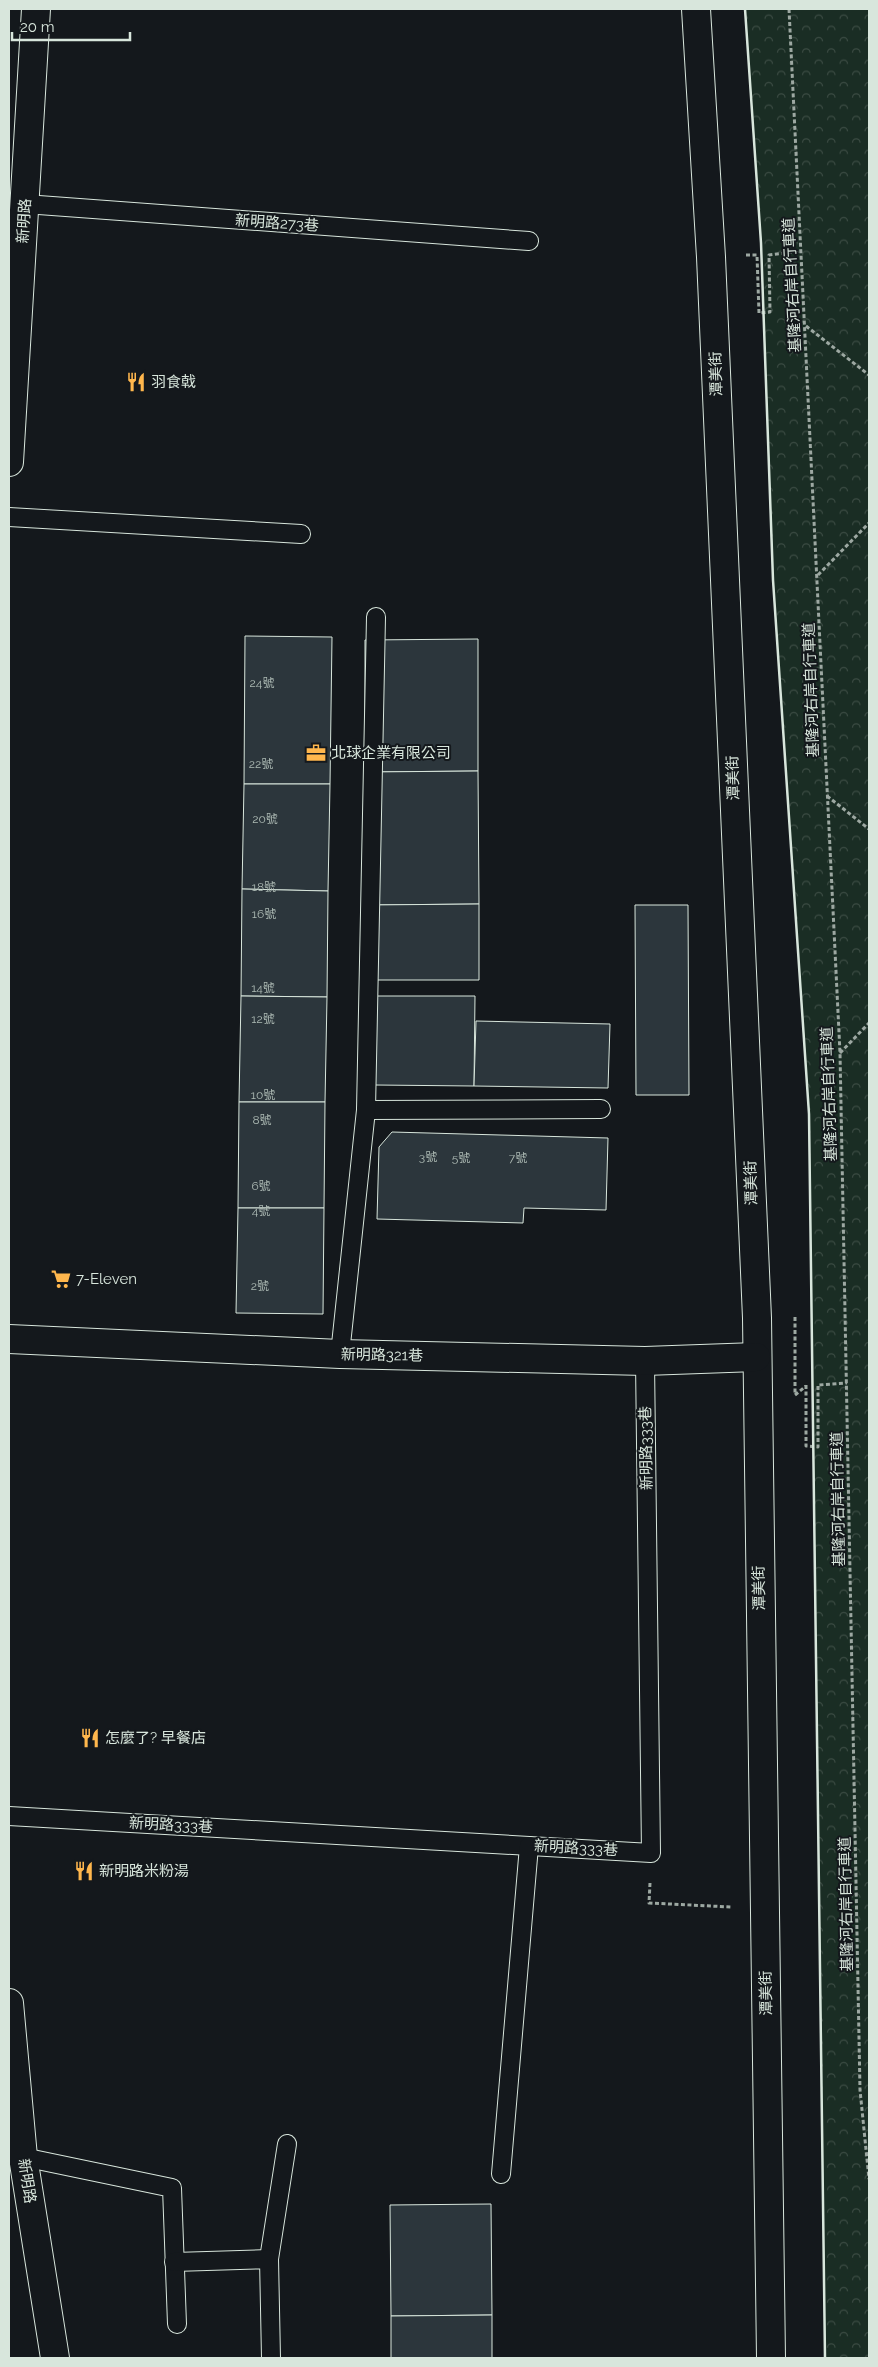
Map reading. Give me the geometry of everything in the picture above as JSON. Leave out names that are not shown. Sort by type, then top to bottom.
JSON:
[{"type":"street","name":"新明路","points":[[9,462],[36,9]]},
{"type":"street","name":"潭美街","points":[[696,9],[711,257],[756,1308],[771,2358]]},
{"type":"street","name":"新明路321巷","points":[[9,1339],[340,1354],[645,1361],[756,1357]]},
{"type":"street","name":"新明路","points":[[9,2003],[12,2064],[23,2157],[55,2358]]},
{"type":"lane","name":"新明路273巷","points":[[25,204],[529,242]]},
{"type":"lane","points":[[9,517],[301,534]]},
{"type":"lane","points":[[340,1354],[366,1110],[376,617]]},
{"type":"lane","points":[[366,1110],[601,1109]]},
{"type":"lane","name":"新明路333巷","points":[[9,1816],[651,1853],[645,1361]]},
{"type":"lane","points":[[501,2174],[529,1846]]},
{"type":"lane","points":[[271,2358],[269,2259],[287,2144]]},
{"type":"lane","points":[[23,2157],[172,2188],[177,2324]]},
{"type":"lane","points":[[174,2262],[269,2259]]},
{"type":"path","name":"基隆河右岸自行車道","points":[[789,9],[840,1053],[848,1383],[860,2090],[869,2179]]},
{"type":"path","points":[[757,255],[758,313],[770,312],[769,255],[802,252]]},
{"type":"path","points":[[805,326],[869,375]]},
{"type":"path","points":[[817,575],[869,524]]},
{"type":"path","points":[[827,796],[869,829]]},
{"type":"path","points":[[840,1053],[869,1023]]},
{"type":"path","points":[[795,1317],[796,1395],[806,1385],[806,1446],[818,1447],[818,1385],[848,1383]]},
{"type":"path","points":[[651,1853],[649,1903],[764,1909]]},
{"type":"green space","points":[[745,9],[869,9],[869,2358],[825,2358],[809,1114],[773,580],[761,243]]},
{"type":"building","points":[[245,636],[332,637],[330,784],[244,784]]},
{"type":"building","points":[[478,639],[478,771],[365,772],[365,640]]},
{"type":"building","points":[[478,771],[479,904],[366,905],[365,772]]},
{"type":"building","points":[[244,784],[330,784],[328,891],[242,889]]},
{"type":"building","points":[[242,889],[328,891],[327,997],[241,996]]},
{"type":"building","points":[[479,904],[479,980],[366,980],[366,905]]},
{"type":"building","points":[[635,905],[688,905],[689,1095],[636,1095]]},
{"type":"building","points":[[241,996],[327,997],[325,1102],[239,1102]]},
{"type":"building","points":[[375,996],[475,996],[474,1086],[375,1085]]},
{"type":"building","points":[[476,1021],[610,1024],[608,1088],[474,1086]]},
{"type":"building","points":[[239,1102],[325,1102],[324,1208],[238,1208]]},
{"type":"building","points":[[392,1132],[608,1138],[606,1210],[524,1208],[523,1223],[377,1219],[379,1147]]},
{"type":"building","points":[[238,1208],[324,1208],[323,1314],[236,1313]]},
{"type":"building","points":[[491,2204],[492,2315],[391,2316],[390,2205]]},
{"type":"building","points":[[492,2315],[492,2358],[391,2358],[391,2316]]},
{"type":"wall","points":[[745,9],[761,243],[773,580],[809,1114],[825,2358]]},
{"type":"place","name":"羽食戟","points":[[136,382]]},
{"type":"place","name":"北球企業有限公司","points":[[316,753]]},
{"type":"place","name":"7-Eleven","points":[[61,1279]]},
{"type":"place","name":"怎麼了? 早餐店","points":[[90,1738]]},
{"type":"place","name":"新明路米粉湯","points":[[84,1871]]}]
